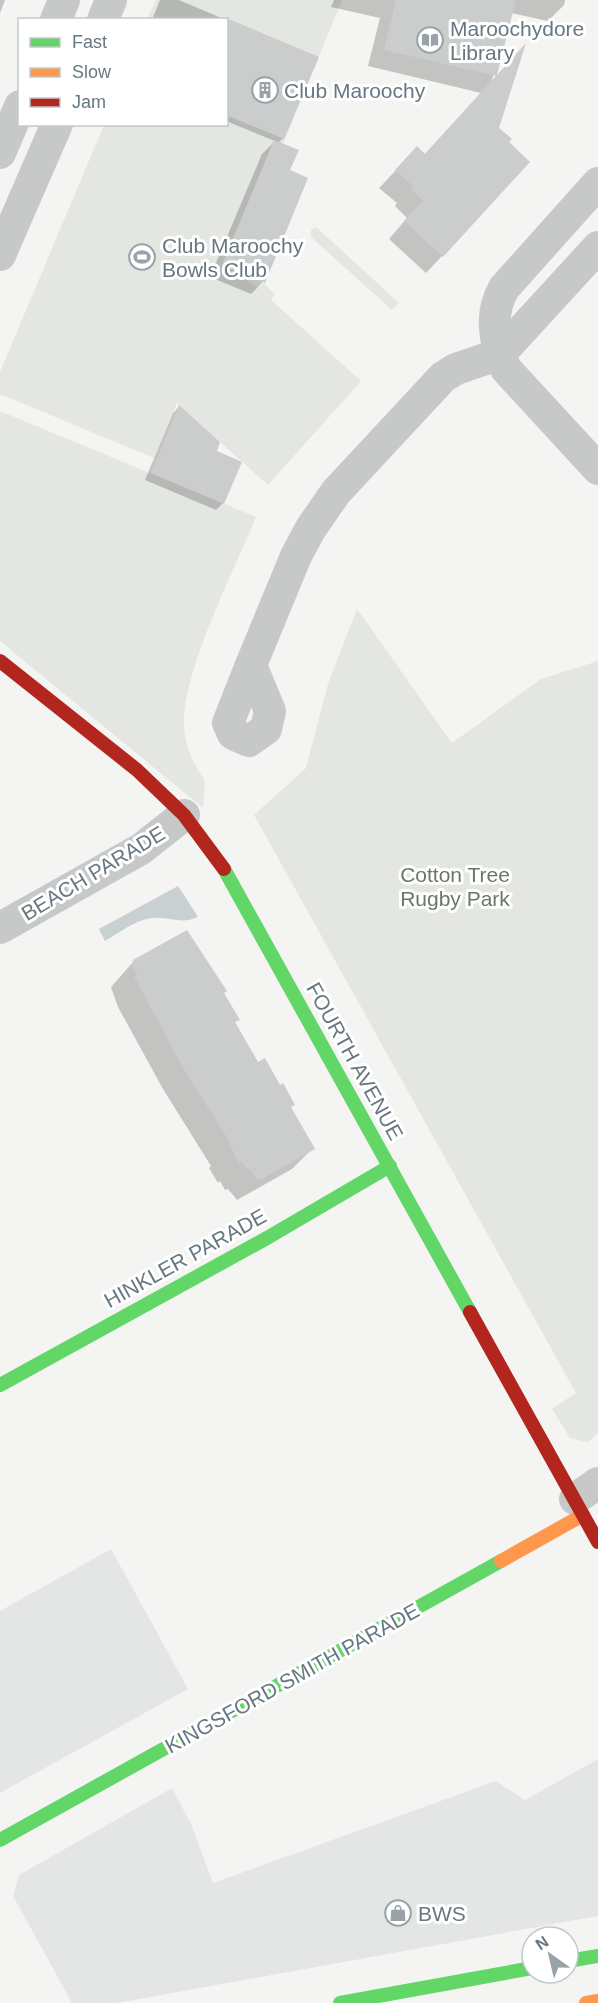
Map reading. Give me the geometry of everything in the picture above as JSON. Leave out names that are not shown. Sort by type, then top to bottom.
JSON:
[{"type":"street","points":[[57,18],[64,0]]},
{"type":"street","points":[[104,18],[111,0]]},
{"type":"street","points":[[0,153],[18,111]]},
{"type":"street","points":[[0,255],[56,126]]},
{"type":"street","points":[[598,183],[504,288],[495,310],[494,324],[500,354],[511,374],[598,469]]},
{"type":"street","points":[[251,665],[296,556],[311,528],[336,492],[443,377],[456,369],[500,354],[598,247]]},
{"type":"street","name":"FOURTH AVENUE","points":[[0,661],[137,770],[184,815],[232,881],[390,1166],[586,1499],[598,1542]]},
{"type":"street","name":"BEACH PARADE","points":[[0,928],[141,849],[184,815]]},
{"type":"street","name":"HINKLER PARADE","points":[[0,1385],[267,1238],[390,1166]]},
{"type":"street","name":"KINGSFORD SMITH PARADE","points":[[0,1840],[586,1499]]},
{"type":"street","points":[[580,1959],[598,1956]]},
{"type":"street","points":[[340,2003],[520,1970]]},
{"type":"street","points":[[586,2003],[598,2001]]},
{"type":"shaded area","points":[[178,886],[198,917],[186,920],[146,919],[105,941],[99,929]]},
{"type":"shaded area","points":[[111,1549],[188,1689],[0,1793],[0,1611]]},
{"type":"shaded area","points":[[598,1759],[598,1916],[548,1925],[520,1925],[520,1930],[117,2003],[72,2003],[13,1896],[19,1875],[172,1788],[191,1824],[213,1883],[496,1781],[525,1800]]},
{"type":"green space","name":"Club Maroochy Bowls Club","points":[[156,0],[342,0],[232,269],[245,275],[244,279],[259,288],[264,283],[275,295],[271,300],[361,381],[268,485],[177,403],[154,458],[0,394],[0,372],[104,126],[228,126],[228,18],[147,18]]},
{"type":"green space","points":[[316,227],[399,303],[392,310],[311,237],[311,230]]},
{"type":"green space","points":[[0,411],[256,517],[200,650],[186,704],[184,726],[186,741],[205,781],[203,808],[0,641]]},
{"type":"green space","name":"Cotton Tree Rugby Park","points":[[357,609],[452,743],[541,679],[598,661],[598,1433],[588,1442],[570,1438],[552,1409],[576,1393],[254,815],[306,768],[328,684]]},
{"type":"building","points":[[396,0],[516,0],[497,75],[526,43],[499,128],[512,139],[509,142],[530,162],[443,257],[404,221],[423,201],[410,188],[413,186],[395,170],[417,146],[425,154],[496,76],[384,50]]},
{"type":"building","name":"Club Maroochy","points":[[228,19],[319,57],[284,139],[228,116]]},
{"type":"building","points":[[274,140],[299,150],[290,170],[308,178],[265,283],[222,265]]},
{"type":"building","points":[[179,405],[220,442],[217,451],[242,462],[224,504],[151,473]]},
{"type":"building","points":[[187,930],[227,991],[224,993],[240,1020],[235,1022],[258,1062],[265,1058],[280,1085],[283,1083],[295,1105],[291,1107],[315,1149],[260,1180],[256,1179],[250,1169],[247,1170],[242,1161],[239,1163],[229,1145],[231,1144],[183,1068],[134,976],[137,975],[131,964],[134,963],[133,960]]},
{"type":"traffic: fast","points":[[224,869],[470,1312]]},
{"type":"traffic: fast","points":[[0,1385],[267,1238],[390,1166]]},
{"type":"traffic: fast","points":[[0,1840],[501,1561]]},
{"type":"traffic: fast","points":[[580,1959],[598,1956]]},
{"type":"traffic: fast","points":[[340,2003],[520,1970]]},
{"type":"traffic: slow","points":[[501,1561],[583,1515]]},
{"type":"traffic: slow","points":[[586,2003],[598,2001]]},
{"type":"traffic: jam","points":[[0,661],[137,770],[184,815],[224,869]]},
{"type":"traffic: jam","points":[[470,1312],[598,1542]]},
{"type":"place","name":"Maroochydore Library","points":[[430,40]]},
{"type":"place","name":"Club Maroochy","points":[[265,90]]},
{"type":"place","name":"Club Maroochy Bowls Club","points":[[142,257]]},
{"type":"place","name":"BWS","points":[[398,1913]]}]
